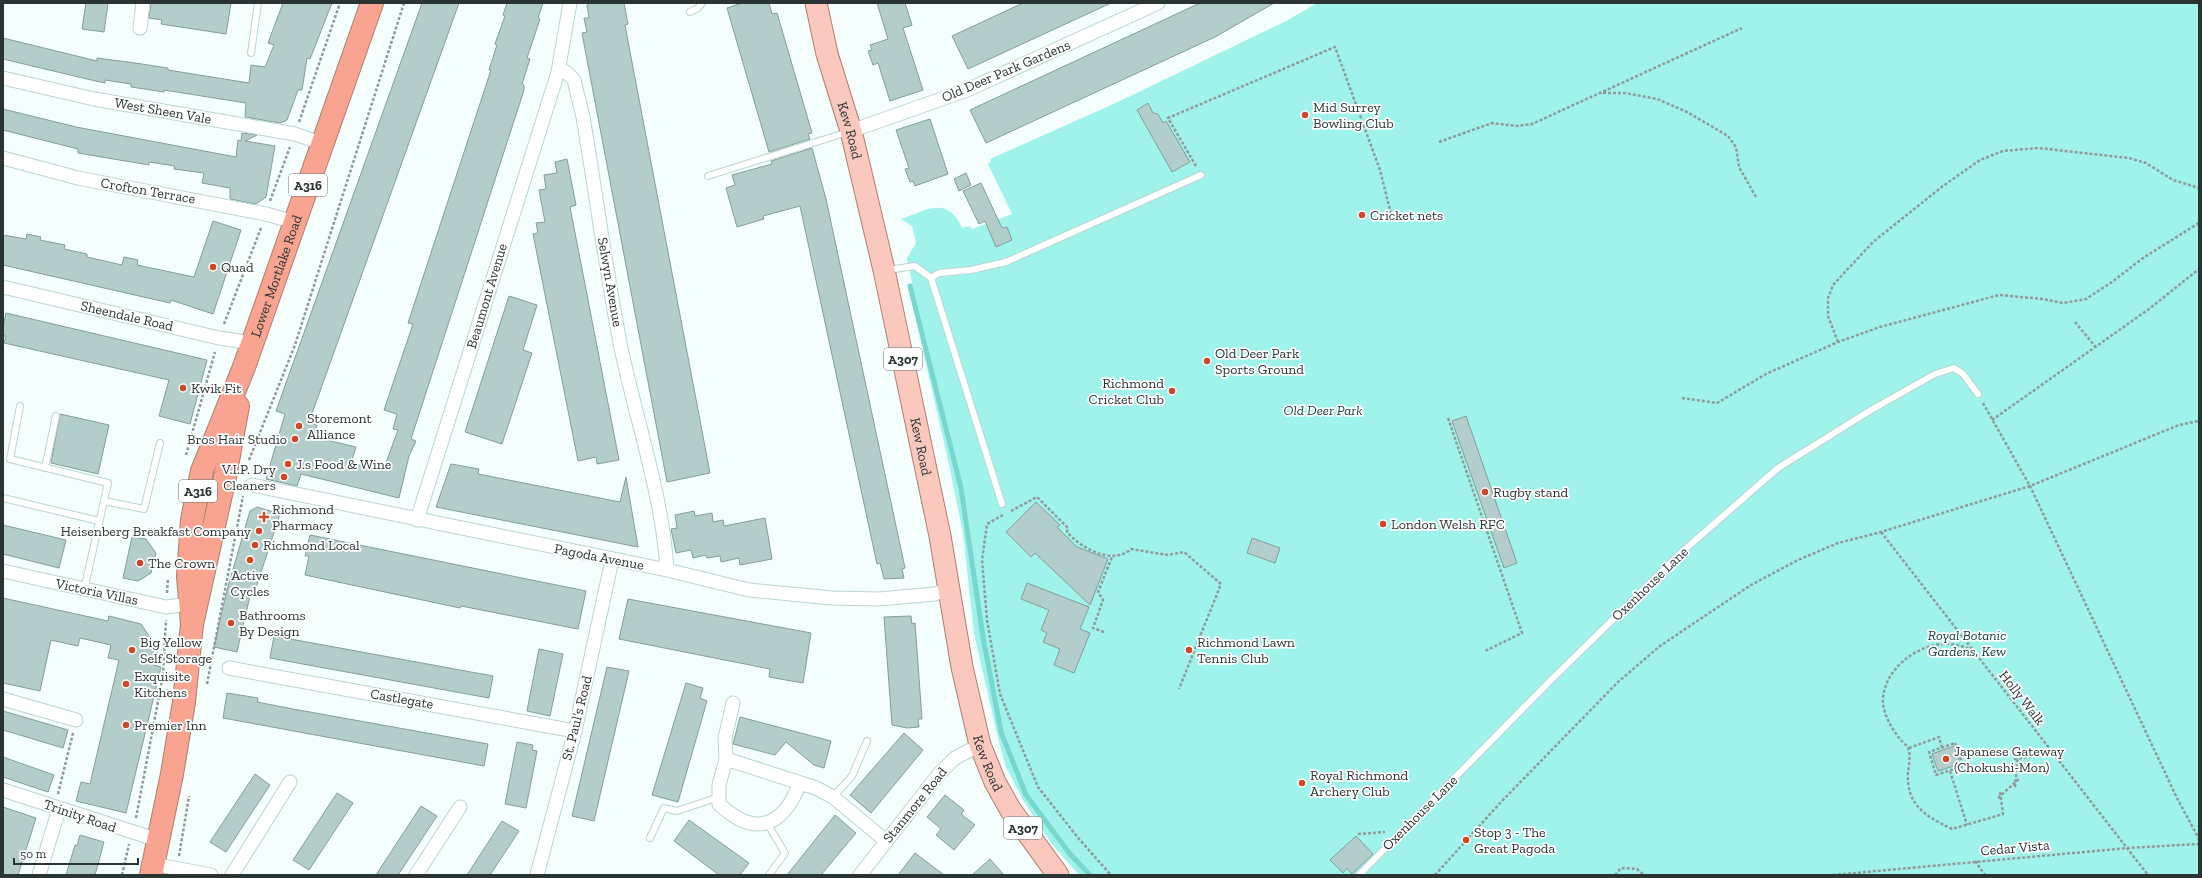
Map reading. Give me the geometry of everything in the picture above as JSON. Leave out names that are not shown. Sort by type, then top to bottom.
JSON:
[{"type":"highway","name":"Lower Mortlake Road","points":[[152,869],[172,774],[184,702],[191,614],[226,470],[244,367],[372,3]]},
{"type":"main road","name":"Kew Road","points":[[816,3],[827,54],[851,131],[884,270],[940,536],[948,589],[969,702],[980,745],[995,782],[1010,809],[1058,875]]},
{"type":"street","points":[[140,28],[144,3]]},
{"type":"street","points":[[558,72],[570,3]]},
{"type":"street","name":"Old Deer Park Gardens","points":[[851,131],[967,90],[1158,3]]},
{"type":"street","name":"Beaumont Avenue","points":[[417,520],[558,72]]},
{"type":"street","name":"Selwyn Avenue","points":[[558,72],[566,72],[574,80],[583,117],[621,347],[654,490],[666,550],[666,570]]},
{"type":"street","name":"West Sheen Vale","points":[[3,78],[101,100],[295,134],[323,144]]},
{"type":"street","name":"Crofton Terrace","points":[[3,158],[78,178],[266,214],[295,222]]},
{"type":"street","name":"Sheendale Road","points":[[3,287],[219,338],[252,343]]},
{"type":"street","name":"Pagoda Avenue","points":[[248,488],[666,570],[749,590],[832,598],[879,598],[935,594],[948,589]]},
{"type":"street","name":"St. Paul’s Road","points":[[537,875],[575,731],[612,560]]},
{"type":"street","name":"Victoria Villas","points":[[3,571],[166,607],[191,614]]},
{"type":"street","name":"Castlegate","points":[[229,668],[575,731]]},
{"type":"street","points":[[3,699],[76,720]]},
{"type":"street","points":[[733,703],[725,738],[726,759],[719,785],[719,804],[732,816],[760,825],[779,818],[793,802],[800,783]]},
{"type":"street","name":"Stanmore Road","points":[[860,875],[943,769],[964,752],[980,745]]},
{"type":"street","points":[[726,759],[816,788],[833,797],[886,841]]},
{"type":"street","points":[[232,875],[290,782]]},
{"type":"street","name":"Trinity Road","points":[[3,790],[158,840]]},
{"type":"street","points":[[416,875],[460,807]]},
{"type":"street","points":[[39,875],[57,808]]},
{"type":"street","points":[[152,869],[177,868],[211,875]]},
{"type":"lane","points":[[251,53],[258,3]]},
{"type":"lane","points":[[690,12],[698,8],[702,3]]},
{"type":"lane","points":[[708,176],[851,131]]},
{"type":"lane","points":[[931,278],[939,273],[971,270],[1006,262],[1201,175]]},
{"type":"lane","points":[[884,270],[915,266],[931,278],[1002,504]]},
{"type":"lane","name":"Oxenhouse Lane","points":[[1359,875],[1551,680],[1683,551],[1778,468],[1870,410],[1935,374],[1954,368],[1964,374],[1978,394]]},
{"type":"lane","points":[[20,406],[10,458],[108,484],[84,590]]},
{"type":"lane","points":[[45,468],[56,416]]},
{"type":"lane","points":[[104,500],[144,509],[160,443]]},
{"type":"lane","points":[[3,498],[99,521]]},
{"type":"lane","points":[[833,797],[852,776],[867,741]]},
{"type":"lane","points":[[650,838],[664,808],[677,811],[719,797]]},
{"type":"lane","points":[[767,822],[785,853],[769,875]]},
{"type":"path","points":[[249,460],[295,345],[404,3]]},
{"type":"path","points":[[1439,142],[1492,123],[1517,126],[1532,124],[1742,28]]},
{"type":"path","points":[[1201,175],[1168,118],[1335,47],[1380,170],[1392,214]]},
{"type":"path","points":[[1601,93],[1625,93],[1657,99],[1687,112],[1728,136],[1736,147],[1739,167],[1756,197]]},
{"type":"path","points":[[1838,342],[1828,316],[1828,298],[1832,285],[1873,242],[1908,212],[1942,186],[1986,158],[2003,151],[2038,148],[2129,158],[2146,163],[2173,180],[2199,188]]},
{"type":"path","points":[[1682,398],[1716,403],[1766,374],[1838,342],[1880,326],[1999,295],[2043,298],[2063,303],[2086,299],[2149,254],[2199,223]]},
{"type":"path","points":[[1992,420],[2149,309],[2199,269]]},
{"type":"path","points":[[2075,322],[2095,346]]},
{"type":"path","points":[[1978,394],[2030,486],[2177,798],[2199,839]]},
{"type":"path","points":[[1448,418],[1522,633],[1485,650]]},
{"type":"path","points":[[1435,875],[1501,802],[1618,682],[1660,646],[1751,585],[1798,560],[1838,543],[1881,532],[2030,486],[2179,425],[2199,421]]},
{"type":"path","points":[[206,688],[248,488]]},
{"type":"path","points":[[1111,875],[1079,840],[1038,787],[1000,694],[987,620],[982,560],[987,524],[1037,497],[1068,528],[1066,532],[1079,545],[1112,557],[1127,553],[1131,549],[1168,555],[1184,552],[1221,584],[1178,689]]},
{"type":"path","points":[[1002,504],[1006,514]]},
{"type":"path","name":"Holly Walk","points":[[1881,532],[2148,875]]},
{"type":"path","points":[[1104,632],[1093,628],[1103,600],[1098,592],[1112,557]]},
{"type":"path","points":[[1974,652],[1960,645],[1947,644],[1930,646],[1916,652],[1899,665],[1887,681],[1883,703],[1889,722],[1909,748],[1908,780],[1912,797],[1917,808],[1929,817],[1952,830],[2003,814],[2000,794]]},
{"type":"path","points":[[57,808],[76,720]]},
{"type":"path","points":[[1909,748],[1938,737],[1942,748]]},
{"type":"path","points":[[1956,743],[1963,766],[1936,775],[1928,752],[1942,748],[1956,743]]},
{"type":"path","points":[[2015,787],[2018,753]]},
{"type":"path","points":[[2014,759],[2053,753]]},
{"type":"path","points":[[1950,771],[1967,825]]},
{"type":"path","points":[[1998,798],[2000,794],[2020,778]]},
{"type":"path","points":[[177,868],[190,790]]},
{"type":"path","points":[[1358,834],[1390,832],[1391,843]]},
{"type":"path","name":"Cedar Vista","points":[[1833,875],[2128,848],[2199,844]]},
{"type":"path","points":[[1976,861],[1985,875]]},
{"type":"path","points":[[1615,875],[1621,868],[1637,869],[1644,875]]},
{"type":"green space","name":"Old Deer Park","points":[[1317,3],[2199,3],[2199,875],[1079,875],[1051,843],[1023,800],[1006,767],[998,738],[974,633],[963,533],[909,289],[912,282],[907,258],[916,243],[912,226],[901,219],[928,209],[943,208],[950,211],[962,228],[970,226],[972,229],[1012,214],[988,164],[991,162],[990,159],[1120,101],[1288,20]]},
{"type":"building","points":[[86,3],[108,3],[104,32],[82,29]]},
{"type":"building","points":[[151,3],[231,3],[226,34],[161,24],[162,20],[149,18]]},
{"type":"building","points":[[283,3],[332,3],[310,59],[307,58],[302,90],[298,90],[287,120],[280,123],[245,117],[246,103],[164,90],[164,92],[131,87],[131,84],[105,80],[105,83],[3,59],[3,38],[97,61],[97,58],[135,63],[249,83],[251,65],[265,67],[274,45],[268,43]]},
{"type":"building","points":[[422,3],[459,3],[309,422],[317,425],[314,437],[356,447],[351,463],[383,471],[398,430],[393,429],[397,414],[384,410],[413,324],[408,323],[491,70],[489,70],[497,45],[495,44],[505,16],[503,15],[507,3],[543,3],[538,18],[540,19],[527,58],[530,59],[522,84],[524,85],[524,90],[411,439],[416,441],[409,456],[399,498],[301,474],[297,486],[266,479],[285,414],[276,411]]},
{"type":"building","points":[[590,3],[624,3],[628,24],[625,25],[710,473],[667,482],[582,33],[587,32],[584,18],[589,18],[587,5]]},
{"type":"building","points":[[742,3],[769,3],[772,14],[777,13],[812,133],[808,134],[810,139],[769,152],[727,8]]},
{"type":"building","points":[[877,3],[905,3],[912,25],[903,28],[923,90],[890,101],[878,63],[873,65],[868,51],[872,50],[870,45],[888,39]]},
{"type":"building","points":[[1023,3],[1111,3],[968,69],[952,36]]},
{"type":"building","points":[[1200,3],[1274,3],[1215,37],[986,143],[970,110]]},
{"type":"building","points":[[1148,103],[1153,113],[1158,114],[1163,123],[1166,121],[1190,162],[1172,172],[1137,110]]},
{"type":"building","points":[[3,109],[76,127],[236,157],[238,140],[241,141],[242,133],[257,135],[245,141],[275,146],[266,197],[256,204],[230,199],[230,188],[202,183],[204,173],[174,169],[175,166],[149,162],[149,165],[78,153],[78,149],[3,130]]},
{"type":"building","points":[[930,119],[948,174],[915,186],[913,181],[910,182],[905,169],[909,168],[896,130]]},
{"type":"building","points":[[812,148],[826,199],[905,568],[902,569],[904,578],[884,579],[880,563],[877,564],[800,206],[763,216],[764,219],[737,227],[726,188],[735,185],[732,175],[772,164],[771,161]]},
{"type":"building","points":[[567,159],[576,205],[570,207],[619,460],[597,464],[596,457],[578,461],[533,234],[538,233],[536,223],[545,222],[539,190],[546,189],[544,175],[557,173],[555,162]]},
{"type":"building","points":[[966,173],[971,185],[959,191],[954,179]]},
{"type":"building","points":[[981,183],[1002,228],[1007,227],[1012,240],[996,247],[985,221],[979,224],[963,191]]},
{"type":"building","points":[[213,221],[241,230],[213,314],[171,300],[170,303],[3,265],[3,235],[26,239],[27,234],[41,237],[40,240],[65,245],[64,249],[87,254],[87,257],[122,265],[124,257],[138,260],[137,265],[194,277]]},
{"type":"building","points":[[509,296],[537,305],[523,350],[532,353],[502,444],[465,432]]},
{"type":"building","points":[[6,313],[207,360],[190,424],[159,416],[169,380],[4,343],[6,336],[3,336],[3,327]]},
{"type":"building","points":[[60,414],[109,425],[98,474],[51,463]]},
{"type":"building","name":"Rugby stand","points":[[1466,416],[1517,563],[1504,568],[1452,421]]},
{"type":"building","points":[[451,464],[479,469],[478,474],[620,502],[626,477],[638,547],[436,507]]},
{"type":"building","points":[[1036,502],[1060,525],[1057,527],[1077,547],[1108,559],[1090,605],[1035,553],[1031,557],[1006,532]]},
{"type":"building","points":[[257,507],[280,514],[253,597],[250,596],[237,652],[214,647],[227,590],[250,511]]},
{"type":"building","points":[[694,511],[695,516],[712,513],[713,522],[723,520],[724,526],[765,518],[772,559],[740,565],[739,558],[721,562],[720,556],[707,558],[706,555],[693,558],[691,550],[676,553],[671,529],[677,528],[675,515]]},
{"type":"building","points":[[3,525],[66,540],[59,568],[3,554]]},
{"type":"building","points":[[310,535],[586,591],[578,629],[461,606],[460,608],[305,575],[309,556],[305,556]]},
{"type":"building","name":"The Crown","points":[[132,537],[146,539],[156,553],[151,573],[138,581],[123,578]]},
{"type":"building","points":[[1252,538],[1280,548],[1275,563],[1247,553]]},
{"type":"building","points":[[1027,583],[1089,607],[1080,629],[1090,633],[1074,673],[1054,665],[1060,649],[1043,642],[1047,633],[1041,630],[1049,610],[1021,599]]},
{"type":"building","name":"Premier Inn","points":[[3,598],[108,621],[109,616],[141,624],[158,649],[154,665],[161,667],[126,813],[76,801],[81,782],[90,784],[119,660],[108,658],[111,645],[80,638],[78,646],[51,640],[40,691],[3,683]]},
{"type":"building","points":[[628,599],[811,633],[803,683],[769,677],[770,669],[619,639]]},
{"type":"building","points":[[911,616],[912,624],[915,623],[922,719],[918,719],[919,727],[907,728],[892,725],[884,617]]},
{"type":"building","points":[[274,636],[493,676],[489,698],[270,658]]},
{"type":"building","points":[[539,649],[563,654],[550,716],[527,711]]},
{"type":"building","points":[[607,667],[629,671],[594,821],[572,816]]},
{"type":"building","points":[[686,683],[703,688],[700,698],[707,701],[678,802],[652,795]]},
{"type":"building","points":[[227,693],[258,698],[257,702],[488,744],[484,766],[223,718]]},
{"type":"building","points":[[3,711],[68,730],[63,748],[3,730]]},
{"type":"building","points":[[740,717],[831,741],[824,768],[814,765],[786,742],[775,755],[733,744]]},
{"type":"building","points":[[904,733],[923,750],[871,813],[850,795]]},
{"type":"building","points":[[517,742],[533,745],[532,750],[537,751],[526,808],[505,804]]},
{"type":"building","name":"Japanese Gateway (Chokushi-Mon)","points":[[1954,746],[1960,764],[1938,771],[1932,754]]},
{"type":"building","points":[[3,757],[54,775],[48,792],[3,777]]},
{"type":"building","points":[[255,774],[270,785],[226,852],[210,842]]},
{"type":"building","points":[[337,793],[353,803],[309,870],[293,860]]},
{"type":"building","points":[[945,795],[964,810],[961,814],[975,825],[954,850],[936,835],[941,829],[927,817]]},
{"type":"building","points":[[421,806],[437,816],[398,875],[376,875]]},
{"type":"building","points":[[3,807],[36,818],[18,875],[3,875]]},
{"type":"building","points":[[835,815],[856,833],[821,875],[787,875]]},
{"type":"building","points":[[689,820],[749,863],[740,875],[719,875],[674,841]]},
{"type":"building","points":[[502,821],[519,831],[490,875],[467,875]]},
{"type":"building","points":[[80,835],[104,842],[95,875],[66,875],[75,845],[77,846]]},
{"type":"building","points":[[1356,836],[1373,854],[1352,874],[1347,868],[1343,873],[1330,860]]},
{"type":"building","points":[[915,853],[944,875],[898,875]]},
{"type":"building","points":[[990,859],[1004,875],[972,875]]},
{"type":"waterway","points":[[910,286],[961,488],[983,637],[1001,732],[1026,795],[1070,854],[1090,875]]},
{"type":"place","name":"Mid Surrey Bowling Club","points":[[1305,115]]},
{"type":"place","name":"Cricket nets","points":[[1362,215]]},
{"type":"place","name":"Quad","points":[[213,267]]},
{"type":"place","name":"Old Deer Park Sports Ground","points":[[1207,361]]},
{"type":"place","name":"Kwik Fit","points":[[183,388]]},
{"type":"place","name":"Richmond Cricket Club","points":[[1172,391]]},
{"type":"place","name":"Storemont Alliance","points":[[299,426]]},
{"type":"place","name":"Bros Hair Studio","points":[[295,439]]},
{"type":"place","name":"J.s Food & Wine","points":[[288,464]]},
{"type":"place","name":"V.I.P. Dry Cleaners","points":[[284,477]]},
{"type":"place","name":"Rugby stand","points":[[1485,492]]},
{"type":"place","name":"Richmond Pharmacy","points":[[264,517]]},
{"type":"place","name":"London Welsh RFC","points":[[1383,524]]},
{"type":"place","name":"Heisenberg Breakfast Company","points":[[259,531]]},
{"type":"place","name":"Richmond Local","points":[[255,545]]},
{"type":"place","name":"Active Cycles","points":[[250,560]]},
{"type":"place","name":"The Crown","points":[[140,563]]},
{"type":"place","name":"Bathrooms By Design","points":[[231,623]]},
{"type":"place","name":"Big Yellow Self Storage","points":[[132,650]]},
{"type":"place","name":"Richmond Lawn Tennis Club","points":[[1189,650]]},
{"type":"place","name":"Exquisite Kitchens","points":[[126,684]]},
{"type":"place","name":"Premier Inn","points":[[126,725]]},
{"type":"place","name":"Japanese Gateway (Chokushi-Mon)","points":[[1946,759]]},
{"type":"place","name":"Royal Richmond Archery Club","points":[[1302,783]]},
{"type":"place","name":"Stop 3 - The Great Pagoda","points":[[1466,840]]},
{"type":"park label","name":"Royal Botanic Gardens, Kew","points":[[1967,644]]}]
